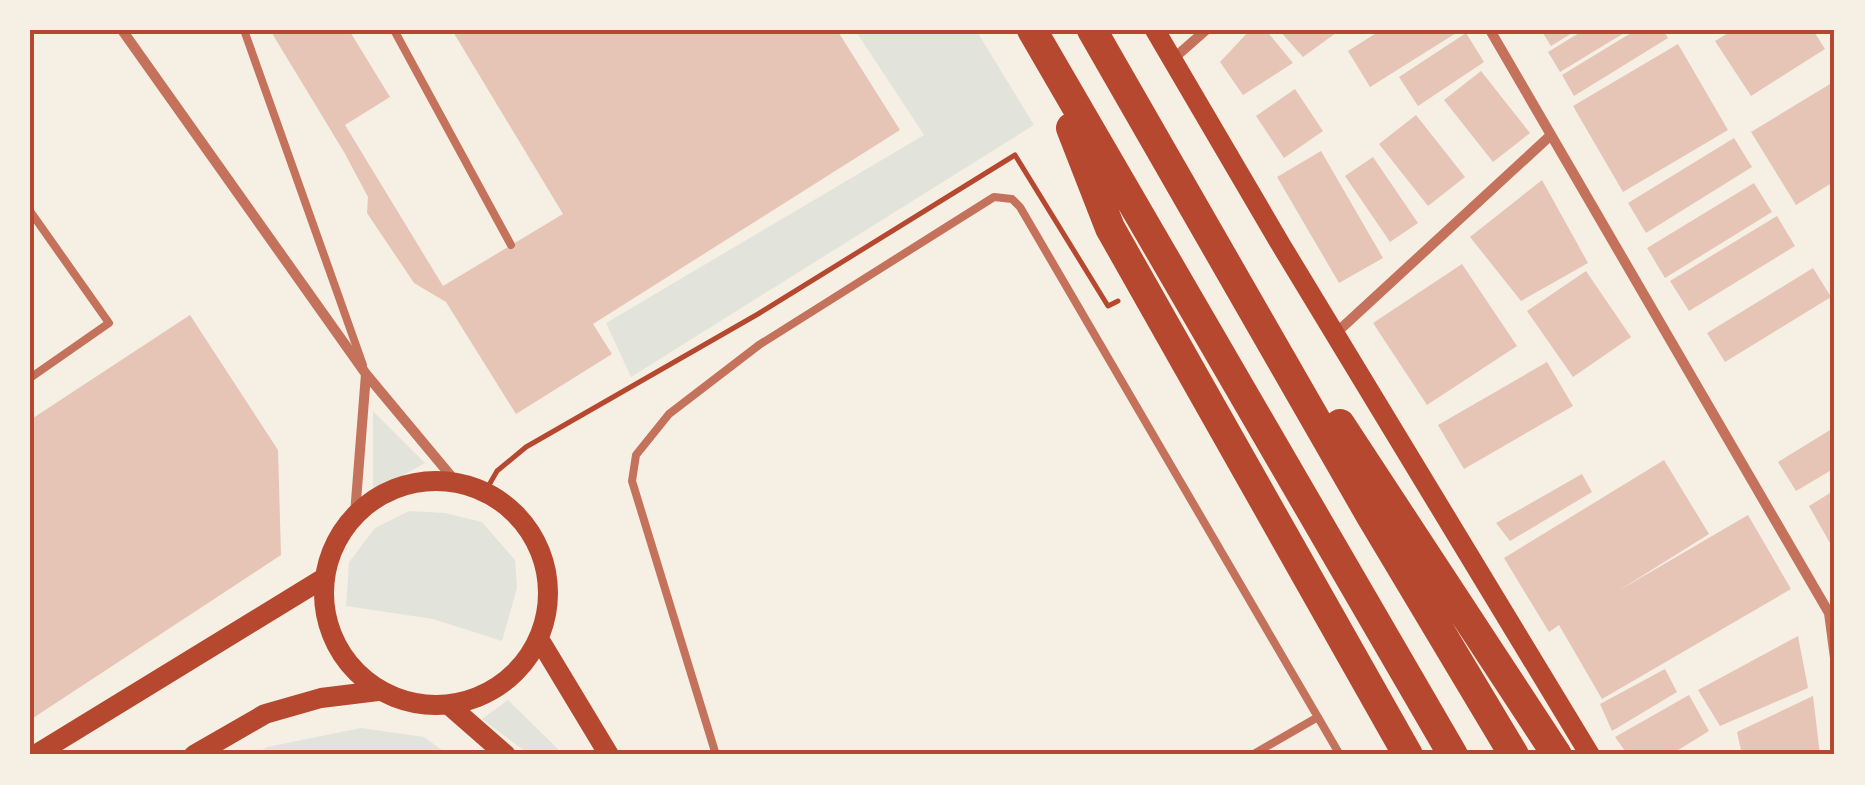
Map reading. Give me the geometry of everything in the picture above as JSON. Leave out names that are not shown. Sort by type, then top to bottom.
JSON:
[{"type":"highway","points":[[1092,30],[1107,45],[1237,285],[1514,755]]},
{"type":"highway","points":[[1032,31],[1110,228],[1408,755]]},
{"type":"highway","points":[[1032,31],[1453,755]]},
{"type":"highway","points":[[1237,285],[1340,425],[1557,755]]},
{"type":"main road","points":[[1156,30],[1590,755]]},
{"type":"main road","points":[[434,478],[486,492],[519,518],[542,555],[549,597],[540,639],[516,674],[485,696],[450,706],[413,704],[378,691],[346,661],[326,622],[324,578],[330,556],[355,514],[396,487],[434,478]]},
{"type":"main road","points":[[34,755],[324,578]]},
{"type":"main road","points":[[540,639],[609,755]]},
{"type":"main road","points":[[194,755],[265,714],[321,698],[378,691]]},
{"type":"main road","points":[[450,706],[506,755]]},
{"type":"street","points":[[122,30],[366,374],[456,482]]},
{"type":"street","points":[[1173,60],[1206,30]]},
{"type":"street","points":[[1490,30],[1832,612],[1835,658]]},
{"type":"street","points":[[1336,334],[1551,135]]},
{"type":"street","points":[[355,514],[366,374]]},
{"type":"lane","points":[[244,30],[366,374]]},
{"type":"lane","points":[[394,30],[511,245]]},
{"type":"lane","points":[[716,755],[632,481],[636,455],[669,414],[759,346],[994,197],[1012,199],[1020,206],[1340,755]]},
{"type":"lane","points":[[30,211],[109,323],[30,378]]},
{"type":"lane","points":[[1252,755],[1318,716]]},
{"type":"path","points":[[486,492],[502,466]]},
{"type":"shaded area","points":[[855,30],[976,30],[1034,125],[631,377],[606,323],[924,135]]},
{"type":"shaded area","points":[[373,411],[425,463],[373,492]]},
{"type":"shaded area","points":[[409,511],[445,513],[482,522],[515,560],[517,588],[502,641],[433,619],[346,606],[349,562],[375,528]]},
{"type":"shaded area","points":[[508,700],[561,755],[530,755],[482,719]]},
{"type":"shaded area","points":[[361,728],[424,737],[449,755],[255,755],[267,747]]},
{"type":"building","points":[[270,30],[349,30],[390,97],[345,125],[443,286],[563,214],[452,30],[837,30],[900,130],[593,324],[612,354],[516,414],[446,302],[414,283],[367,213],[368,197]]},
{"type":"building","points":[[1250,30],[1266,30],[1293,63],[1243,95],[1220,62]]},
{"type":"building","points":[[1279,30],[1340,30],[1303,57]]},
{"type":"building","points":[[1381,30],[1461,30],[1370,87],[1348,51]]},
{"type":"building","points":[[1541,30],[1577,30],[1551,46]]},
{"type":"building","points":[[1584,30],[1629,30],[1560,72],[1548,52]]},
{"type":"building","points":[[1636,30],[1663,30],[1668,38],[1574,96],[1562,75]]},
{"type":"building","points":[[1733,30],[1813,30],[1825,49],[1751,96],[1715,41]]},
{"type":"building","points":[[1466,33],[1484,62],[1418,106],[1399,77]]},
{"type":"building","points":[[1678,44],[1728,130],[1623,192],[1573,106]]},
{"type":"building","points":[[1481,71],[1530,133],[1493,162],[1444,100]]},
{"type":"building","points":[[1835,81],[1835,181],[1796,205],[1751,132]]},
{"type":"building","points":[[1295,89],[1323,131],[1284,158],[1256,116]]},
{"type":"building","points":[[1416,115],[1465,177],[1428,206],[1379,144]]},
{"type":"building","points":[[1734,138],[1752,167],[1646,233],[1628,203]]},
{"type":"building","points":[[1321,151],[1383,258],[1339,283],[1277,177]]},
{"type":"building","points":[[1373,157],[1418,223],[1390,242],[1345,176]]},
{"type":"building","points":[[1542,180],[1588,263],[1521,301],[1470,237]]},
{"type":"building","points":[[1754,183],[1772,212],[1665,278],[1647,248]]},
{"type":"building","points":[[1777,216],[1795,246],[1689,311],[1670,281]]},
{"type":"building","points":[[1462,264],[1517,346],[1427,405],[1373,323]]},
{"type":"building","points":[[1813,268],[1831,297],[1725,362],[1707,333]]},
{"type":"building","points":[[1586,271],[1631,337],[1573,377],[1527,311]]},
{"type":"building","points":[[190,315],[278,450],[281,555],[30,720],[30,420]]},
{"type":"building","points":[[1547,362],[1573,406],[1464,469],[1438,425]]},
{"type":"building","points":[[1835,427],[1835,468],[1796,491],[1778,462]]},
{"type":"building","points":[[1664,460],[1709,534],[1618,591],[1748,515],[1791,589],[1602,699],[1559,625],[1549,632],[1504,558]]},
{"type":"building","points":[[1582,474],[1592,492],[1510,541],[1496,523]]},
{"type":"building","points":[[1835,490],[1835,552],[1809,506]]},
{"type":"building","points":[[1798,636],[1808,688],[1720,726],[1698,690]]},
{"type":"building","points":[[1665,669],[1677,692],[1612,731],[1600,704]]},
{"type":"building","points":[[1689,695],[1709,731],[1670,755],[1628,755],[1615,737]]},
{"type":"building","points":[[1813,696],[1820,755],[1742,755],[1737,732]]}]
